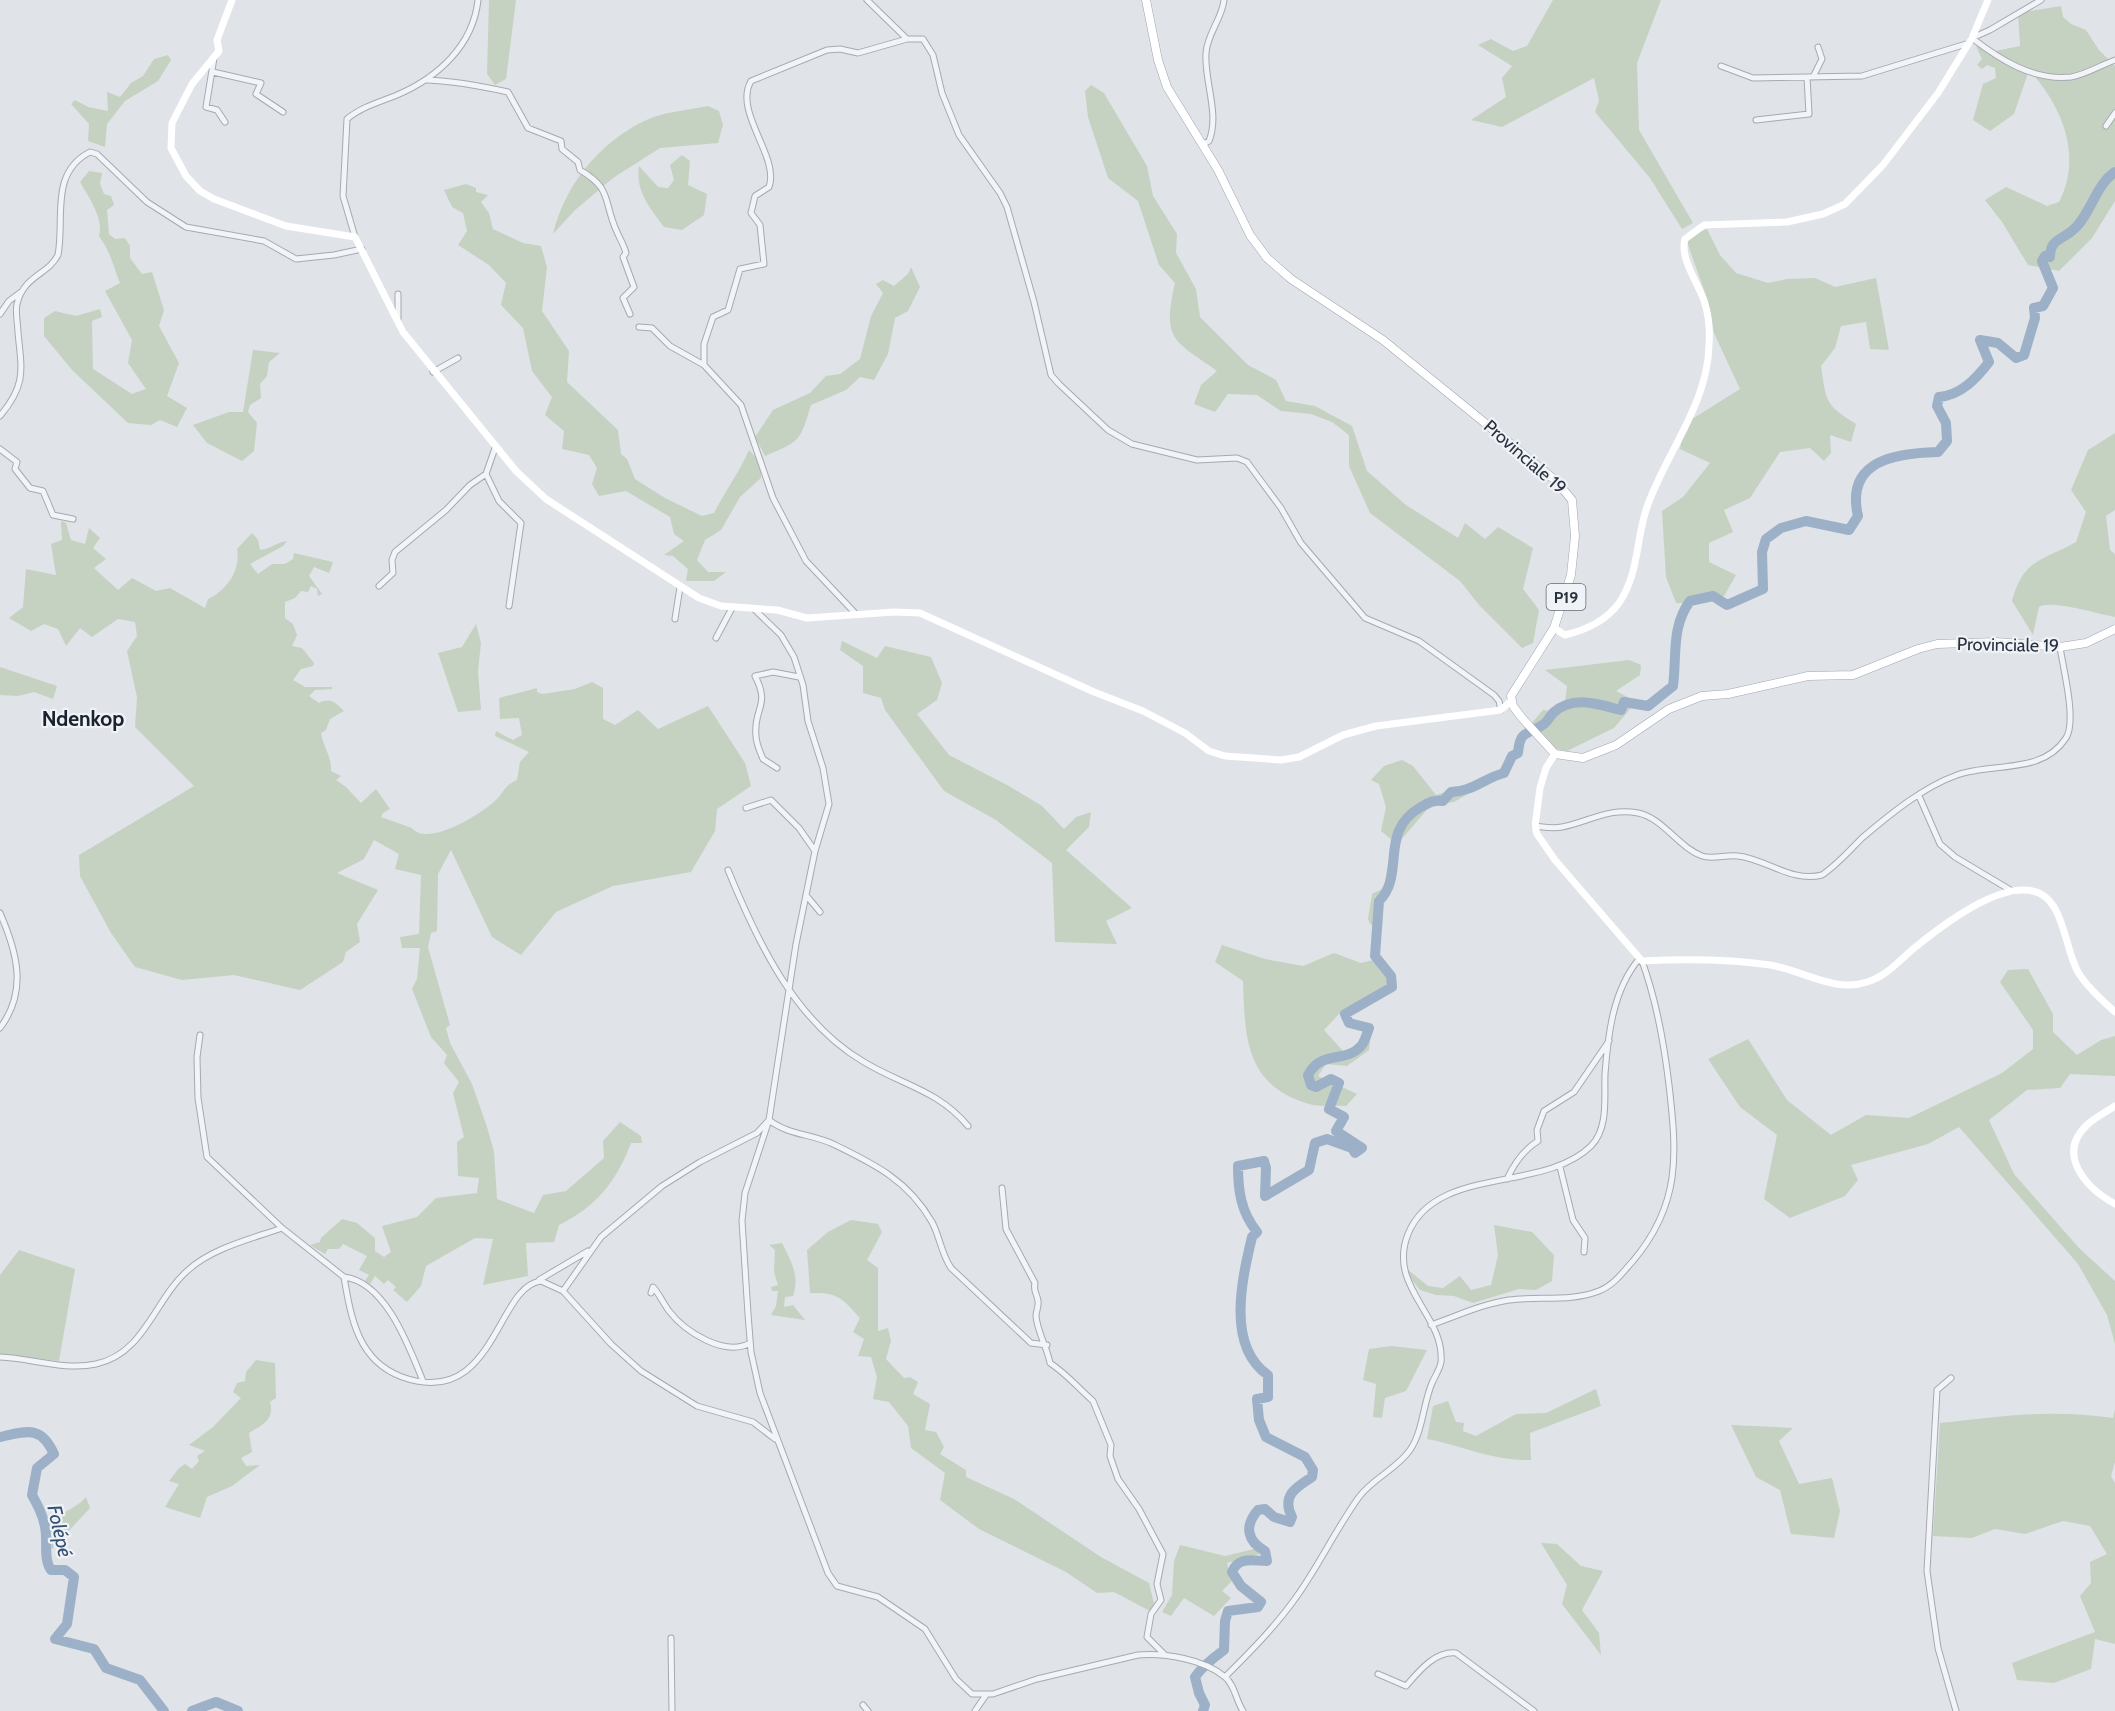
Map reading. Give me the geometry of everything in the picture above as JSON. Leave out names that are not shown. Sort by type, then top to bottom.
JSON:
[{"type":"main road","name":"Provinciale 19","points":[[1146,0],[1158,60],[1167,87],[1231,194],[1250,235],[1274,266],[1383,340],[1567,491],[1572,500],[1573,554],[1568,590],[1554,627],[1513,692],[1511,701]]},
{"type":"main road","name":"Provinciale 19","points":[[1555,754],[1583,758],[1616,744],[1669,709],[1702,696],[1728,694],[1808,676],[1852,675],[1925,646],[1996,642],[2060,647],[2086,643],[2115,629]]},
{"type":"main road","points":[[1511,701],[1522,718],[1555,754]]},
{"type":"street","points":[[232,0],[217,40],[219,51],[192,84],[172,123],[171,148],[186,176],[201,191],[214,199],[286,226],[355,237]]},
{"type":"street","points":[[478,0],[471,24],[457,51],[444,68],[427,80],[365,108],[347,119],[343,196],[355,237],[398,323],[433,372],[495,448],[546,499],[615,541],[680,587],[708,602],[732,608],[777,610],[807,618],[855,613],[909,612],[930,616],[1031,664],[1143,711],[1185,733],[1209,751],[1233,758],[1281,760],[1307,753],[1343,735],[1377,726],[1501,710],[1511,701]]},
{"type":"street","points":[[867,0],[907,39]]},
{"type":"street","points":[[1202,145],[1209,141],[1211,130],[1211,96],[1206,67],[1207,43],[1224,0]]},
{"type":"street","points":[[1554,627],[1565,635],[1574,633],[1603,620],[1620,602],[1633,574],[1647,506],[1688,420],[1701,385],[1710,348],[1708,320],[1685,253],[1684,239],[1695,229],[1713,223],[1787,222],[1822,214],[1845,204],[1899,145],[1938,93],[1969,41],[1988,0]]},
{"type":"street","points":[[1721,66],[1747,78],[1869,75],[1969,41],[2041,0]]},
{"type":"street","points":[[704,364],[704,344],[713,317],[729,308],[740,269],[764,264],[760,225],[751,213],[755,196],[769,187],[772,177],[769,162],[757,137],[749,106],[747,92],[751,81],[827,50],[840,49],[858,53],[907,39],[921,39],[927,42],[959,135],[1000,193],[1006,207],[1054,379],[1108,430],[1132,444],[1197,460],[1237,458],[1247,462],[1281,508],[1301,543],[1365,618],[1419,640],[1494,695],[1499,701],[1501,710]]},
{"type":"street","points":[[1969,41],[2031,73],[2071,77],[2115,60]]},
{"type":"street","points":[[1756,120],[1809,114],[1810,77],[1822,59],[1818,48]]},
{"type":"street","points":[[214,57],[213,72],[206,94],[206,107],[217,110],[225,122]]},
{"type":"street","points":[[213,72],[261,83],[256,94],[284,112]]},
{"type":"street","points":[[427,80],[458,81],[474,87],[508,92],[528,128],[561,141],[562,149],[578,162],[580,170],[596,179],[607,196],[616,232],[626,253],[623,257],[634,287],[623,298],[630,315]]},
{"type":"street","points":[[2106,126],[2115,113]]},
{"type":"street","points":[[0,314],[31,278],[55,260],[58,255],[59,206],[63,184],[73,165],[90,152],[97,154],[147,202],[186,227],[264,241],[296,259],[362,249]]},
{"type":"street","points":[[0,416],[16,395],[21,377],[16,312],[21,292]]},
{"type":"street","points":[[398,294],[398,323]]},
{"type":"street","points":[[639,327],[652,328],[670,346],[704,364],[741,405],[772,498],[806,561],[855,613]]},
{"type":"street","points":[[433,372],[458,358]]},
{"type":"street","points":[[379,586],[393,573],[392,560],[395,552],[446,510],[470,485],[486,474],[495,448]]},
{"type":"street","points":[[0,449],[17,462],[15,469],[26,485],[44,491],[53,515],[73,519]]},
{"type":"street","points":[[486,474],[499,501],[521,523],[509,606]]},
{"type":"street","points":[[675,619],[680,587]]},
{"type":"street","points":[[717,638],[732,608]]},
{"type":"street","points":[[754,610],[784,638],[794,657],[798,677],[803,685],[806,713],[823,768],[829,804],[815,851],[796,944],[769,1120],[746,1187],[742,1212],[750,1343],[757,1383],[776,1440],[834,1584],[841,1588],[870,1593],[915,1622],[932,1637],[961,1686],[972,1694],[986,1695],[1138,1655],[1165,1655],[1203,1666],[1225,1677],[1243,1711]]},
{"type":"street","points":[[1535,826],[1561,828],[1595,816],[1636,812],[1647,815],[1681,843],[1702,856],[1741,856],[1796,875],[1813,878],[1830,870],[1863,838],[1919,796],[1948,778],[1971,770],[2039,762],[2065,739],[2069,715],[2060,647]]},
{"type":"street","points":[[777,768],[763,759],[756,735],[759,710],[764,701],[762,689],[755,676],[773,672],[798,677]]},
{"type":"street","points":[[1431,1325],[1481,1306],[1507,1300],[1601,1291],[1615,1281],[1640,1252],[1655,1228],[1669,1194],[1676,1148],[1662,1031],[1641,960],[1556,860],[1537,834],[1535,826],[1543,777],[1555,754]]},
{"type":"street","points":[[1919,796],[1940,844],[1955,857],[2012,891]]},
{"type":"street","points":[[746,808],[771,800],[799,828],[815,851]]},
{"type":"street","points":[[728,870],[757,934],[790,992],[820,1028],[862,1061],[943,1101],[968,1126]]},
{"type":"street","points":[[1641,960],[1724,960],[1755,963],[1783,967],[1839,984],[1858,984],[1878,978],[1917,945],[1974,905],[2012,891],[2036,892],[2053,904],[2069,954],[2079,974],[2115,1012]]},
{"type":"street","points":[[806,895],[820,912]]},
{"type":"street","points":[[0,913],[12,942],[19,982],[7,1018],[0,1028]]},
{"type":"street","points":[[1225,1677],[1250,1653],[1296,1597],[1370,1483],[1410,1450],[1426,1397],[1441,1363],[1431,1325],[1408,1284],[1404,1250],[1414,1222],[1438,1200],[1461,1190],[1560,1167],[1576,1159],[1594,1143],[1600,1131],[1605,1107],[1609,1041],[1621,986],[1641,960]]},
{"type":"street","points":[[200,1035],[197,1057],[198,1098],[207,1157],[282,1228],[344,1277],[354,1278],[369,1286],[403,1334],[423,1381]]},
{"type":"street","points":[[1507,1179],[1514,1163],[1538,1141],[1537,1130],[1544,1111],[1574,1092],[1609,1041]]},
{"type":"street","points":[[2115,1106],[2088,1124],[2074,1142],[2073,1151],[2074,1163],[2081,1176],[2097,1192],[2115,1204]]},
{"type":"street","points":[[563,1291],[591,1250],[606,1233],[635,1212],[662,1186],[700,1162],[757,1133],[769,1120]]},
{"type":"street","points":[[769,1120],[783,1129],[824,1140],[885,1170],[898,1181],[930,1219],[944,1257],[951,1268],[1031,1343],[1047,1345]]},
{"type":"street","points":[[1560,1167],[1573,1220],[1585,1238],[1584,1252]]},
{"type":"street","points":[[1002,1188],[1006,1229],[1035,1283],[1033,1291],[1038,1301],[1036,1316],[1041,1335],[1047,1345],[1050,1363],[1065,1373],[1083,1396],[1094,1401],[1111,1445],[1110,1456],[1119,1479],[1139,1509],[1163,1554],[1157,1584],[1161,1600],[1150,1614],[1147,1637],[1165,1655]]},
{"type":"street","points":[[0,1357],[70,1365],[99,1364],[122,1352],[142,1334],[168,1293],[193,1267],[239,1243],[282,1228]]},
{"type":"street","points":[[344,1277],[352,1321],[373,1359],[391,1373],[423,1381],[446,1380],[476,1362],[495,1337],[522,1290],[591,1250]]},
{"type":"street","points":[[534,1282],[548,1282],[563,1291],[599,1332],[640,1371],[697,1406],[753,1422],[776,1440]]},
{"type":"street","points":[[651,1293],[653,1287],[664,1299],[667,1309],[680,1322],[719,1347],[740,1349],[750,1343]]},
{"type":"street","points":[[1951,1378],[1937,1390],[1927,1552],[1938,1648],[1956,1711]]},
{"type":"street","points":[[671,1638],[672,1711]]},
{"type":"street","points":[[1378,1674],[1406,1686],[1436,1658],[1448,1653],[1456,1653],[1534,1711]]},
{"type":"street","points":[[975,1711],[986,1695]]},
{"type":"street","points":[[863,1705],[868,1711]]},
{"type":"green space","points":[[489,0],[516,0],[506,79],[495,85],[487,74]]},
{"type":"green space","points":[[1553,0],[1661,0],[1637,63],[1639,130],[1693,223],[1682,229],[1650,178],[1595,112],[1599,100],[1594,78],[1502,127],[1471,120],[1506,97],[1502,78],[1512,66],[1478,45],[1491,39],[1513,51],[1527,46]]},
{"type":"green space","points":[[2061,6],[2063,17],[2071,24],[2086,30],[2099,50],[2115,66],[2115,201],[2092,238],[2059,271],[2028,265],[2002,222],[1985,200],[2006,187],[2047,206],[2059,202],[2066,185],[2069,150],[2059,115],[2051,99],[2029,70],[2014,114],[1990,131],[1973,120],[1983,84],[1996,78],[1995,68],[1987,65],[1982,69],[1977,65],[1982,59],[1976,46],[1990,52],[2020,46],[2018,13]]},
{"type":"green space","points":[[168,55],[171,60],[158,81],[125,101],[107,124],[105,147],[88,141],[89,124],[71,104],[75,100],[88,107],[108,111],[107,92],[120,97],[131,83],[143,76],[154,59]]},
{"type":"green space","points":[[1091,85],[1104,93],[1147,166],[1153,196],[1177,234],[1176,253],[1196,289],[1200,317],[1248,365],[1276,380],[1286,401],[1315,406],[1352,426],[1367,471],[1406,505],[1458,538],[1465,523],[1485,539],[1498,527],[1533,548],[1523,589],[1539,610],[1533,643],[1522,648],[1480,606],[1460,581],[1370,513],[1349,466],[1349,435],[1332,422],[1311,414],[1281,411],[1257,395],[1228,394],[1215,412],[1194,404],[1201,385],[1217,371],[1181,345],[1171,328],[1171,302],[1175,283],[1159,265],[1138,201],[1108,178],[1088,117],[1085,91]]},
{"type":"green space","points":[[708,106],[719,111],[723,125],[718,143],[660,148],[613,178],[575,210],[553,234],[558,216],[575,183],[598,154],[612,141],[627,130],[651,118]]},
{"type":"green space","points":[[682,155],[690,161],[688,185],[707,194],[704,215],[682,230],[664,227],[641,191],[638,175],[639,166],[658,187],[668,188],[674,180],[670,165]]},
{"type":"green space","points":[[89,171],[102,173],[100,184],[104,194],[111,196],[114,205],[107,210],[109,234],[115,239],[125,238],[130,246],[130,258],[142,274],[152,272],[164,310],[159,326],[179,363],[167,396],[187,408],[177,427],[160,420],[151,425],[128,423],[72,370],[44,336],[44,318],[55,311],[76,316],[100,309],[102,317],[92,321],[93,369],[132,394],[146,389],[128,363],[132,340],[105,291],[120,283],[99,236],[98,215],[80,182]]},
{"type":"green space","points":[[466,184],[476,188],[476,192],[488,195],[481,202],[489,213],[493,229],[523,243],[541,246],[547,267],[542,311],[569,351],[567,382],[618,430],[621,454],[627,459],[635,479],[665,498],[702,516],[714,513],[749,450],[761,463],[761,478],[740,497],[721,530],[705,540],[697,560],[708,572],[726,572],[714,581],[686,581],[688,569],[673,556],[664,555],[684,541],[674,534],[670,517],[626,491],[599,496],[592,484],[597,468],[589,455],[562,449],[564,431],[545,415],[552,397],[532,371],[523,328],[501,305],[506,283],[489,265],[458,245],[467,231],[463,213],[452,207],[444,190]]},
{"type":"green space","points":[[1707,229],[1720,255],[1736,273],[1768,283],[1787,279],[1815,278],[1835,287],[1876,278],[1889,350],[1870,349],[1866,322],[1841,326],[1835,348],[1821,366],[1829,401],[1838,412],[1856,424],[1851,442],[1830,435],[1831,453],[1824,461],[1810,448],[1780,452],[1750,498],[1724,510],[1733,532],[1709,543],[1709,562],[1736,575],[1724,596],[1702,603],[1676,603],[1666,577],[1662,511],[1683,497],[1710,463],[1680,449],[1684,428],[1689,421],[1740,389],[1714,333],[1708,301],[1687,242],[1694,234]]},
{"type":"green space","points":[[911,267],[920,287],[908,311],[895,318],[888,354],[874,380],[860,377],[846,390],[811,405],[797,438],[786,447],[765,456],[755,437],[773,410],[810,393],[826,376],[840,374],[860,359],[871,316],[883,293],[876,284],[883,280],[894,286],[908,274]]},
{"type":"green space","points":[[253,350],[280,353],[269,362],[267,376],[260,384],[261,398],[250,405],[248,412],[257,423],[254,451],[242,461],[207,443],[193,425],[229,412],[243,412]]},
{"type":"green space","points":[[2115,433],[2115,510],[2106,516],[2110,550],[2115,554],[2115,617],[2064,606],[2045,605],[2039,607],[2033,635],[2012,601],[2017,587],[2028,569],[2035,563],[2076,542],[2086,512],[2071,490],[2088,450]]},
{"type":"green space","points":[[61,521],[66,523],[71,540],[85,544],[89,528],[100,538],[93,548],[106,559],[94,568],[118,590],[132,578],[156,591],[170,588],[205,608],[208,599],[227,585],[235,572],[237,549],[252,533],[258,540],[260,550],[287,541],[283,546],[250,564],[258,574],[272,564],[285,564],[293,559],[294,553],[333,562],[329,573],[314,567],[309,576],[322,594],[318,596],[317,589],[311,586],[308,592],[301,591],[295,598],[285,602],[285,618],[293,624],[297,635],[292,646],[302,648],[314,663],[313,666],[301,669],[293,680],[305,687],[332,687],[332,689],[315,690],[309,696],[319,703],[333,702],[344,711],[330,719],[326,730],[321,733],[331,771],[341,776],[336,780],[361,803],[376,789],[390,809],[381,817],[412,828],[419,833],[430,834],[442,831],[469,819],[491,804],[517,780],[520,762],[529,752],[495,736],[496,731],[513,740],[522,735],[519,718],[500,719],[499,698],[537,688],[537,692],[542,694],[575,689],[592,682],[603,688],[603,719],[615,725],[638,710],[658,729],[708,706],[745,763],[751,786],[717,809],[715,831],[691,872],[613,886],[556,912],[521,955],[492,937],[451,850],[438,874],[437,931],[431,933],[428,947],[450,1025],[446,1028],[450,1043],[472,1084],[494,1152],[497,1199],[534,1213],[543,1195],[566,1191],[604,1158],[603,1141],[620,1122],[641,1136],[642,1143],[631,1143],[619,1170],[604,1192],[584,1210],[559,1225],[554,1242],[526,1243],[528,1276],[483,1285],[493,1239],[475,1238],[426,1266],[421,1286],[407,1302],[393,1290],[396,1287],[388,1280],[384,1284],[375,1276],[370,1284],[365,1281],[369,1275],[359,1270],[367,1256],[343,1244],[339,1249],[328,1249],[325,1254],[310,1245],[320,1242],[321,1238],[342,1219],[357,1223],[375,1238],[375,1251],[384,1257],[391,1252],[382,1226],[417,1217],[436,1198],[477,1193],[479,1178],[458,1176],[457,1142],[464,1137],[453,1093],[459,1082],[444,1063],[447,1055],[431,1037],[412,989],[417,979],[420,948],[402,948],[400,937],[419,934],[421,875],[395,869],[399,854],[374,840],[364,859],[337,873],[378,890],[357,924],[360,942],[346,952],[343,962],[300,990],[234,975],[182,980],[135,967],[111,933],[80,876],[79,855],[194,786],[135,727],[137,697],[127,651],[137,636],[135,622],[118,619],[92,637],[80,628],[66,646],[58,629],[44,624],[31,631],[9,618],[23,607],[26,569],[56,575],[51,544],[62,540]]},
{"type":"green space","points":[[476,624],[481,643],[478,671],[481,710],[458,712],[438,653],[462,647]]},
{"type":"green space","points":[[842,641],[877,658],[885,646],[931,657],[942,683],[937,700],[917,714],[949,755],[1042,806],[1064,829],[1076,817],[1091,812],[1089,827],[1066,850],[1132,908],[1106,921],[1117,944],[1055,942],[1052,863],[996,820],[944,791],[885,710],[881,698],[863,693],[863,666],[840,650]]},
{"type":"green space","points":[[1629,660],[1641,665],[1640,675],[1616,691],[1639,703],[1661,700],[1649,709],[1631,708],[1614,728],[1567,751],[1556,749],[1530,725],[1543,710],[1557,712],[1565,702],[1567,686],[1545,670]]},
{"type":"green space","points":[[0,667],[57,686],[53,699],[34,692],[18,696],[0,695]]},
{"type":"green space","points":[[1402,760],[1413,766],[1436,795],[1469,784],[1468,794],[1454,802],[1431,805],[1400,841],[1384,894],[1375,897],[1376,909],[1382,912],[1380,923],[1371,925],[1368,919],[1372,894],[1384,888],[1392,840],[1381,831],[1386,807],[1379,784],[1371,780],[1384,766]]},
{"type":"green space","points":[[1222,945],[1265,959],[1303,966],[1334,953],[1361,963],[1373,960],[1388,977],[1387,987],[1340,1013],[1324,1030],[1343,1051],[1370,1041],[1369,1050],[1347,1066],[1326,1064],[1318,1076],[1357,1094],[1346,1106],[1313,1105],[1288,1096],[1272,1085],[1261,1072],[1248,1040],[1243,981],[1215,962]]},
{"type":"green space","points":[[2028,969],[2053,1014],[2053,1032],[2077,1055],[2101,1040],[2115,1036],[2115,1076],[2070,1074],[2060,1088],[2027,1090],[1989,1120],[2014,1174],[2079,1248],[2115,1281],[2115,1344],[2107,1315],[2078,1264],[1959,1127],[1928,1144],[1851,1165],[1858,1180],[1845,1196],[1790,1218],[1764,1199],[1777,1135],[1740,1107],[1708,1059],[1748,1039],[1787,1100],[1831,1135],[1866,1115],[1909,1118],[2002,1073],[2033,1049],[2033,1030],[2000,982],[2008,970]]},
{"type":"green space","points":[[851,1220],[878,1224],[882,1232],[867,1260],[878,1268],[878,1331],[888,1328],[891,1341],[886,1359],[904,1378],[910,1377],[918,1382],[913,1394],[930,1404],[925,1430],[936,1432],[944,1447],[940,1454],[966,1470],[966,1477],[1014,1499],[1101,1557],[1149,1583],[1154,1604],[1150,1611],[1114,1592],[1097,1593],[1066,1572],[979,1529],[940,1500],[945,1473],[911,1448],[908,1426],[889,1402],[873,1399],[877,1377],[871,1357],[858,1356],[864,1339],[853,1332],[860,1318],[849,1306],[833,1295],[810,1293],[807,1250],[828,1232]]},
{"type":"green space","points":[[1494,1225],[1532,1232],[1554,1255],[1552,1281],[1536,1290],[1519,1289],[1473,1303],[1454,1296],[1436,1295],[1420,1290],[1409,1276],[1407,1269],[1428,1286],[1443,1288],[1460,1276],[1471,1290],[1491,1285],[1498,1255]]},
{"type":"green space","points":[[782,1243],[794,1269],[796,1282],[793,1296],[785,1297],[784,1307],[793,1305],[805,1320],[771,1315],[776,1306],[778,1291],[772,1291],[771,1287],[778,1285],[774,1272],[775,1250],[769,1245]]},
{"type":"green space","points":[[19,1250],[75,1269],[59,1361],[0,1354],[0,1275]]},
{"type":"green space","points":[[1391,1346],[1427,1350],[1406,1391],[1385,1398],[1382,1418],[1373,1417],[1376,1384],[1363,1380],[1369,1349]]},
{"type":"green space","points":[[256,1360],[275,1363],[276,1398],[270,1402],[271,1413],[266,1421],[249,1433],[252,1452],[241,1458],[246,1466],[260,1465],[232,1486],[207,1497],[200,1518],[165,1507],[179,1484],[169,1481],[185,1464],[192,1469],[199,1461],[197,1456],[205,1451],[189,1445],[213,1427],[241,1398],[233,1392],[237,1383],[245,1381],[246,1372]]},
{"type":"green space","points":[[1596,1389],[1601,1406],[1530,1433],[1531,1460],[1491,1456],[1427,1439],[1433,1406],[1448,1401],[1456,1422],[1464,1423],[1463,1431],[1476,1436],[1516,1414],[1546,1413]]},
{"type":"green space","points":[[2115,1409],[2115,1462],[2111,1476],[2115,1483],[2115,1644],[2095,1639],[2091,1669],[2054,1683],[2017,1680],[2012,1663],[2095,1632],[2080,1596],[2091,1583],[2090,1562],[2107,1554],[2090,1526],[2063,1521],[2025,1534],[1995,1529],[1972,1538],[1933,1536],[1940,1423],[2047,1414],[2113,1418]]},
{"type":"green space","points":[[1731,1425],[1793,1428],[1779,1441],[1799,1484],[1832,1478],[1840,1511],[1834,1538],[1791,1534],[1780,1490],[1756,1477]]},
{"type":"green space","points":[[86,1497],[90,1508],[50,1551],[48,1521]]},
{"type":"green space","points":[[1541,1543],[1557,1544],[1581,1566],[1603,1571],[1582,1610],[1599,1633],[1601,1655],[1562,1604],[1567,1585]]},
{"type":"green space","points":[[1180,1545],[1225,1556],[1254,1549],[1263,1553],[1227,1563],[1232,1581],[1222,1591],[1231,1598],[1214,1616],[1184,1598],[1171,1616],[1162,1612],[1172,1595],[1174,1561]]},
{"type":"waterway","points":[[1203,1711],[1205,1705],[1195,1677],[1224,1650],[1225,1621],[1228,1611],[1258,1607],[1261,1602],[1241,1586],[1232,1572],[1242,1561],[1267,1561],[1265,1551],[1251,1538],[1249,1527],[1251,1522],[1258,1510],[1265,1509],[1274,1517],[1290,1522],[1292,1517],[1289,1510],[1289,1498],[1296,1489],[1312,1477],[1313,1470],[1305,1457],[1266,1437],[1259,1420],[1257,1399],[1268,1397],[1268,1375],[1255,1362],[1246,1347],[1241,1311],[1244,1272],[1252,1237],[1257,1232],[1247,1217],[1242,1201],[1238,1166],[1264,1161],[1265,1196],[1309,1170],[1315,1143],[1327,1139],[1352,1148],[1355,1153],[1362,1148],[1336,1131],[1344,1117],[1329,1109],[1339,1083],[1331,1079],[1316,1087],[1311,1085],[1308,1075],[1320,1062],[1348,1054],[1361,1046],[1369,1028],[1349,1023],[1345,1014],[1392,987],[1391,976],[1375,956],[1379,901],[1391,879],[1396,840],[1400,828],[1408,817],[1421,807],[1434,801],[1443,801],[1451,792],[1465,790],[1504,773],[1512,756],[1518,753],[1523,736],[1544,724],[1561,707],[1586,702],[1621,710],[1624,702],[1648,706],[1673,686],[1677,631],[1690,601],[1713,596],[1727,605],[1763,589],[1762,552],[1766,539],[1781,528],[1806,521],[1849,530],[1858,516],[1856,497],[1859,483],[1867,471],[1877,463],[1891,458],[1938,452],[1947,441],[1946,423],[1937,406],[1939,397],[1961,390],[1989,362],[1980,340],[1998,343],[2016,358],[2024,355],[2035,318],[2034,308],[2043,306],[2053,288],[2042,261],[2045,256],[2050,257],[2054,243],[2079,224],[2103,184],[2115,172]]},
{"type":"waterway","name":"Folépé","points":[[0,1437],[32,1432],[44,1438],[54,1454],[37,1468],[32,1495],[44,1523],[46,1555],[51,1570],[65,1570],[74,1577],[67,1624],[55,1639],[94,1649],[106,1668],[140,1680],[164,1711]]},
{"type":"waterway","name":"Folépé","points":[[192,1711],[216,1702],[238,1711]]},
{"type":"district","name":"Ndenkop","points":[[83,719]]}]
